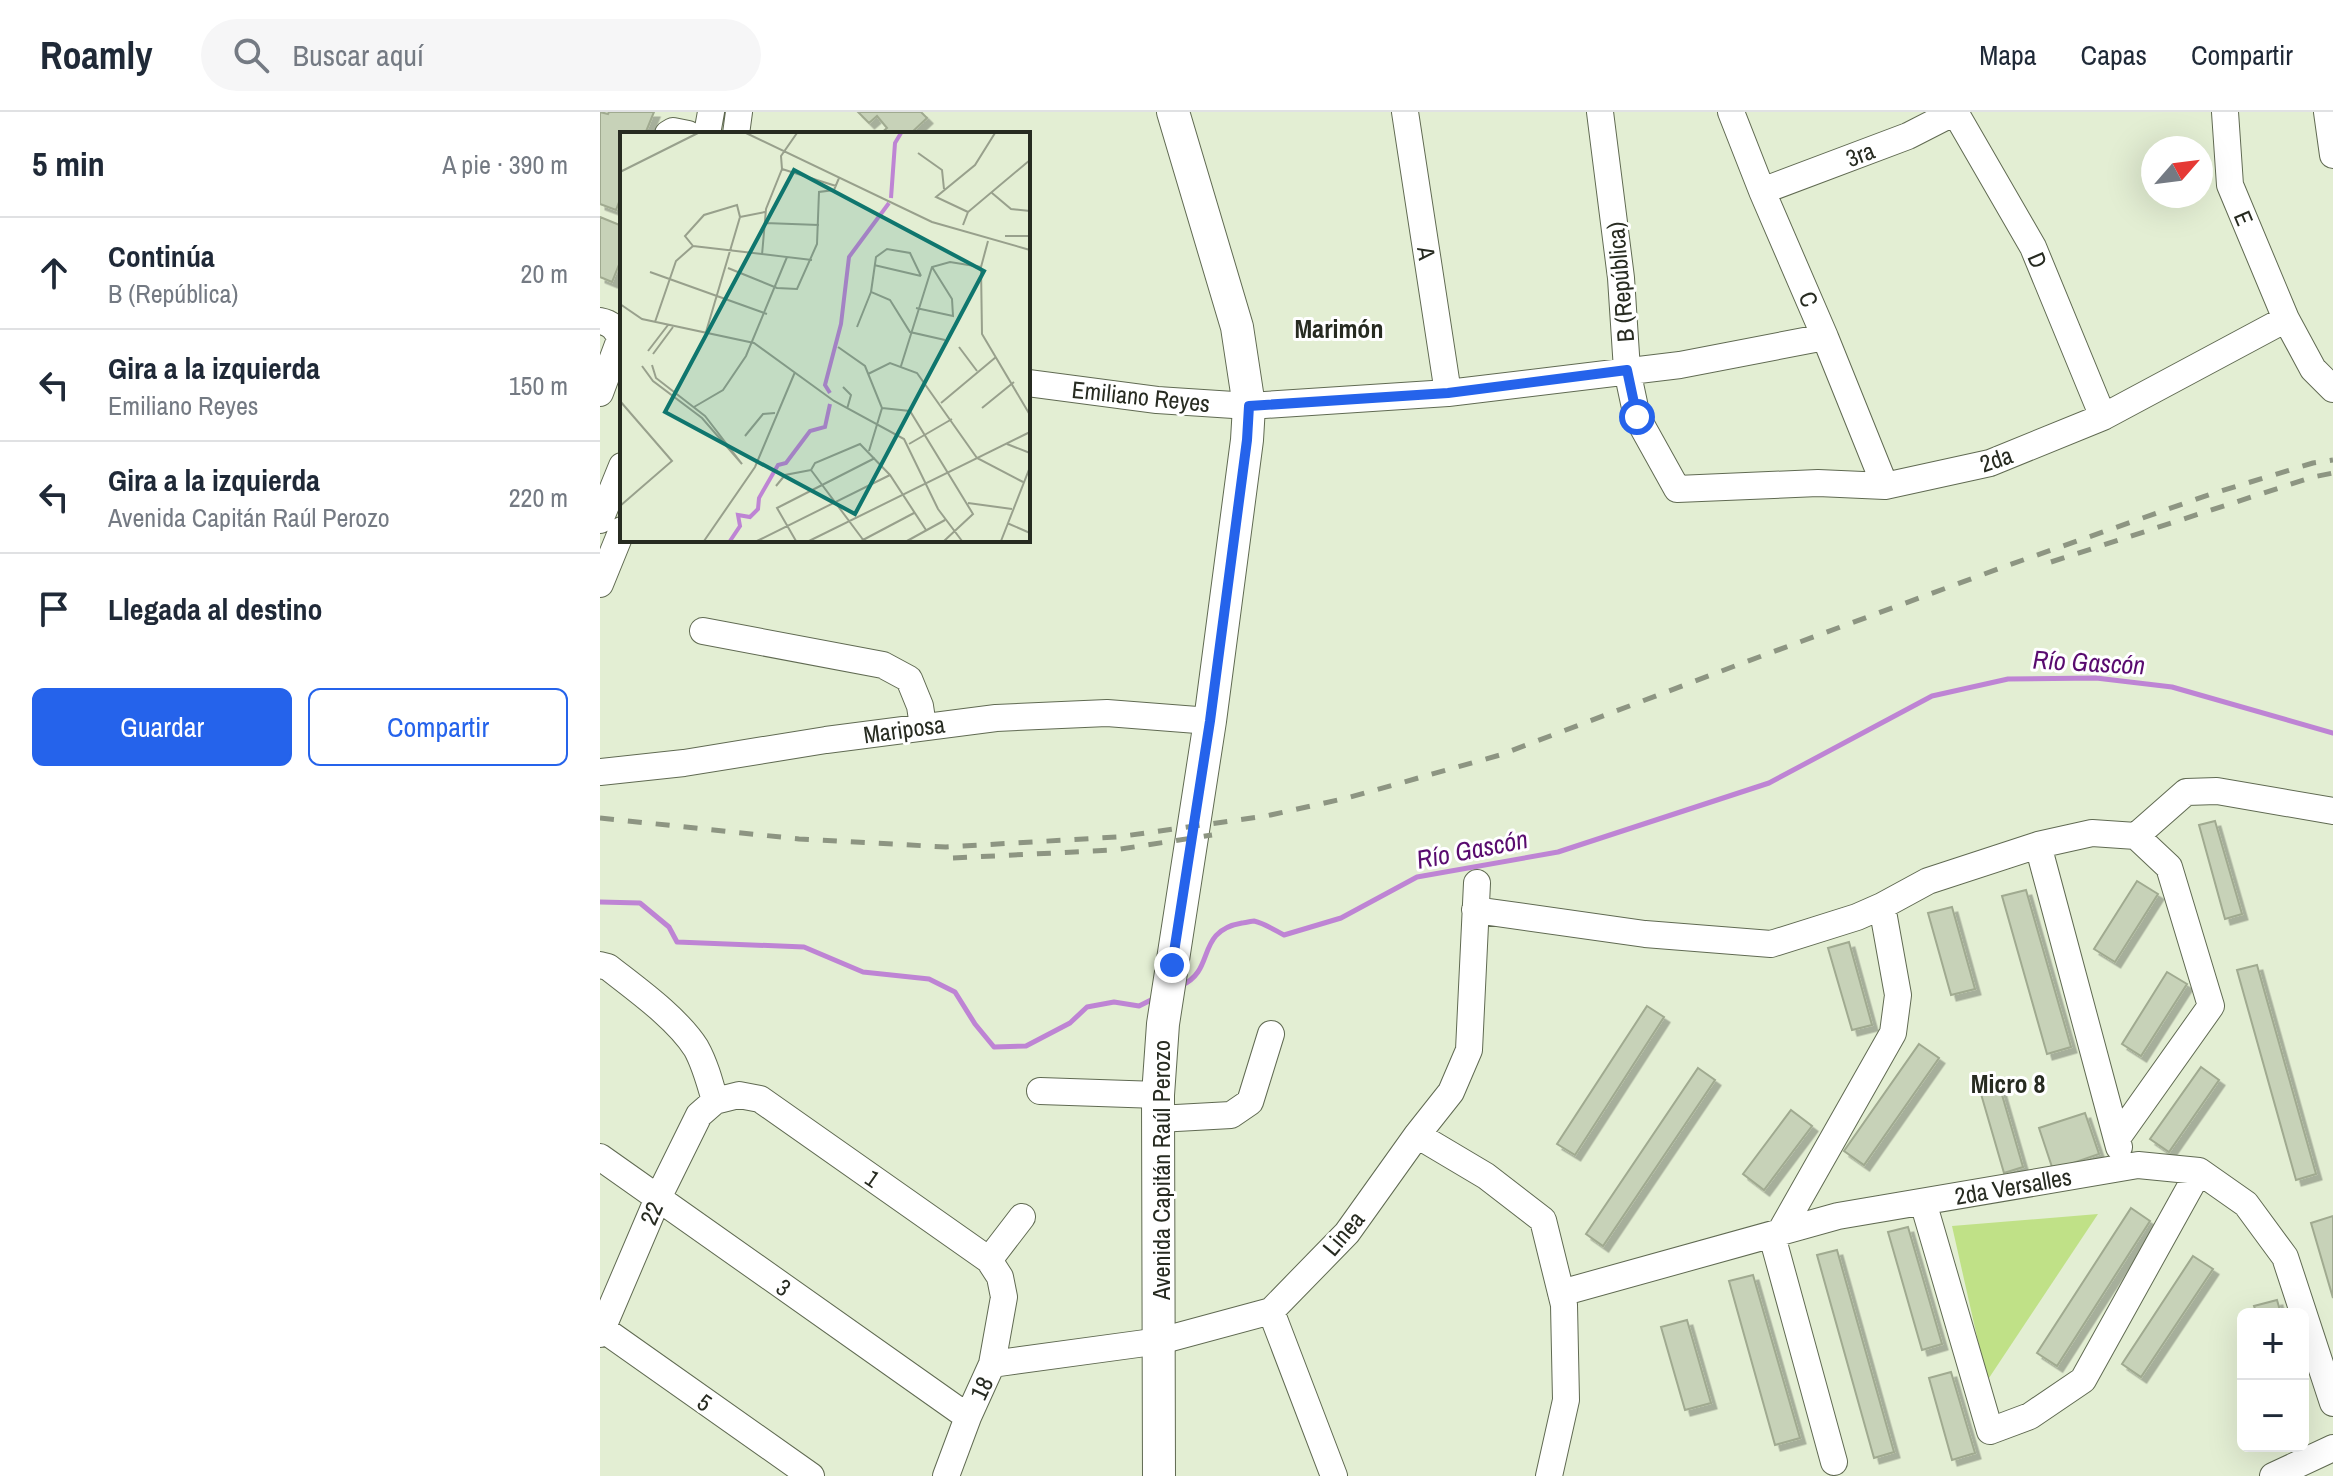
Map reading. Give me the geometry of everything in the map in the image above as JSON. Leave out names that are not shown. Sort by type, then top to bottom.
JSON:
[{"type":"main road","name":"Avenida Capitán Raúl Perozo","points":[[1159,1476],[1158,1107],[1163,1024],[1210,721],[1249,406],[1237,327],[1173,112]]},
{"type":"street","points":[[707,132],[711,112]]},
{"type":"street","points":[[736,132],[739,112]]},
{"type":"street","name":"A","points":[[1405,112],[1448,393]]},
{"type":"street","name":"B (República)","points":[[1600,112],[1621,278],[1627,370],[1637,417],[1677,489]]},
{"type":"street","name":"C","points":[[1731,112],[1885,486]]},
{"type":"street","name":"3ra","points":[[1762,191],[1908,136],[1955,112]]},
{"type":"street","name":"D","points":[[1955,112],[2033,247],[2103,417]]},
{"type":"street","name":"E","points":[[2225,112],[2230,185],[2286,319],[2313,369],[2333,389]]},
{"type":"street","points":[[2327,112],[2333,155]]},
{"type":"street","name":"2da","points":[[1677,489],[1818,483],[1885,486],[1990,463],[2103,417],[2286,319]]},
{"type":"street","points":[[600,321],[611,325],[620,339],[600,393]]},
{"type":"street","name":"Emiliano Reyes","points":[[1030,383],[1157,400],[1249,406],[1448,393],[1680,365],[1825,337]]},
{"type":"street","points":[[600,520],[615,475]]},
{"type":"street","points":[[600,584],[620,535]]},
{"type":"street","points":[[703,631],[883,665],[909,679],[920,706],[923,726]]},
{"type":"street","name":"Mariposa","points":[[600,772],[684,763],[923,726],[996,718],[1107,713],[1210,721]]},
{"type":"street","points":[[2136,836],[2186,792],[2217,791],[2333,811]]},
{"type":"street","points":[[1475,910],[1645,934],[1771,944],[1857,917],[1928,881],[2038,845],[2092,833],[2136,836],[2169,867],[2211,1006],[2118,1137]]},
{"type":"street","points":[[2038,845],[2118,1137],[2121,1168]]},
{"type":"street","name":"Linea","points":[[1271,1311],[1347,1233],[1451,1092],[1469,1050],[1477,883]]},
{"type":"street","points":[[1834,1462],[1774,1243],[1893,1033],[1898,995],[1882,906]]},
{"type":"street","points":[[600,965],[608,967],[664,1013],[695,1046],[715,1101]]},
{"type":"street","points":[[1040,1091],[1231,1115],[1250,1102],[1271,1034]]},
{"type":"street","name":"1","points":[[715,1101],[739,1095],[760,1099],[989,1260]]},
{"type":"street","name":"22","points":[[601,1330],[658,1198],[699,1115],[715,1101]]},
{"type":"street","points":[[1417,1135],[1486,1176],[1543,1220],[1564,1305],[1566,1400],[1549,1476]]},
{"type":"street","name":"3","points":[[600,1157],[968,1417]]},
{"type":"street","name":"2da Versalles","points":[[1561,1293],[1838,1216],[2138,1165],[2199,1171],[2246,1204],[2285,1257],[2333,1403]]},
{"type":"street","points":[[1923,1202],[1990,1431],[2030,1416],[2083,1380],[2199,1171]]},
{"type":"street","points":[[989,1260],[1022,1217]]},
{"type":"street","name":"18","points":[[946,1476],[992,1364],[1004,1297],[1000,1277],[989,1260]]},
{"type":"street","points":[[992,1364],[1160,1341],[1271,1311],[1334,1476]]},
{"type":"street","name":"5","points":[[601,1330],[811,1476]]},
{"type":"street","points":[[2273,1476],[2333,1448]]},
{"type":"green space","points":[[2098,1214],[1987,1381],[1952,1226]]},
{"type":"building","points":[[600,112],[654,112],[646,132],[620,132],[620,199],[616,210],[600,204]]},
{"type":"building","points":[[858,112],[921,112],[927,118],[912,132],[882,132],[887,128],[877,116],[869,123]]},
{"type":"building","points":[[600,217],[620,225],[620,262],[612,282],[600,277]]},
{"type":"building","points":[[2215,821],[2242,914],[2225,919],[2199,825]]},
{"type":"building","points":[[2137,881],[2158,894],[2115,962],[2094,949]]},
{"type":"building","points":[[2026,890],[2071,1047],[2047,1054],[2002,896]]},
{"type":"building","points":[[1952,907],[1975,989],[1951,995],[1928,913]]},
{"type":"building","points":[[1849,942],[1872,1025],[1852,1030],[1828,948]]},
{"type":"building","points":[[2257,965],[2316,1174],[2296,1180],[2237,970]]},
{"type":"building","points":[[2167,972],[2187,984],[2141,1056],[2122,1044]]},
{"type":"building","points":[[1647,1006],[1664,1017],[1575,1155],[1557,1144]]},
{"type":"building","points":[[1919,1044],[1939,1058],[1864,1165],[1844,1151]]},
{"type":"building","points":[[2201,1067],[2219,1080],[2169,1152],[2150,1139]]},
{"type":"building","points":[[1698,1068],[1715,1080],[1603,1246],[1586,1234]]},
{"type":"building","points":[[2000,1088],[2023,1167],[2004,1173],[1981,1094]]},
{"type":"building","points":[[1791,1110],[1812,1126],[1764,1190],[1743,1174]]},
{"type":"building","points":[[2085,1113],[2099,1154],[2053,1170],[2039,1128]]},
{"type":"building","points":[[2131,1208],[2150,1221],[2057,1366],[2037,1353]]},
{"type":"building","points":[[2333,1216],[2333,1298],[2311,1223]]},
{"type":"building","points":[[1908,1227],[1942,1344],[1922,1350],[1888,1232]]},
{"type":"building","points":[[1837,1250],[1894,1452],[1874,1458],[1817,1255]]},
{"type":"building","points":[[2193,1256],[2213,1269],[2141,1377],[2122,1364]]},
{"type":"building","points":[[1753,1275],[1800,1438],[1775,1445],[1729,1281]]},
{"type":"building","points":[[2277,1300],[2279,1308],[2255,1308]]},
{"type":"building","points":[[1687,1320],[1711,1403],[1685,1410],[1661,1327]]},
{"type":"building","points":[[1951,1372],[1975,1453],[1952,1460],[1929,1378]]},
{"type":"waterway","name":"Río Gascón","points":[[1182,985],[1199,970],[1211,942],[1227,927],[1254,921],[1284,935],[1341,918],[1417,877],[1558,852],[1769,783],[1932,696],[2008,679],[2096,678],[2172,687],[2333,733]]},
{"type":"waterway","name":"Río Gascón","points":[[600,902],[640,903],[669,927],[677,942],[804,947],[863,972],[929,979],[955,992],[994,1047],[1026,1046],[1070,1023],[1087,1007],[1114,1002],[1139,1006],[1155,998]]},
{"type":"railway","points":[[600,818],[799,839],[946,847],[1117,837],[1266,816],[1347,798],[1500,755],[2006,566],[2211,494],[2313,463],[2333,460]]},
{"type":"railway","points":[[2051,562],[2333,473]]},
{"type":"railway","points":[[953,858],[1114,850],[1212,835]]},
{"type":"district","name":"Marimón","points":[[1339,328]]},
{"type":"district","name":"Micro 8","points":[[2008,1083]]},
{"type":"route","points":[[1172,965],[1210,721],[1249,406],[1448,393],[1627,370],[1637,417]]}]
